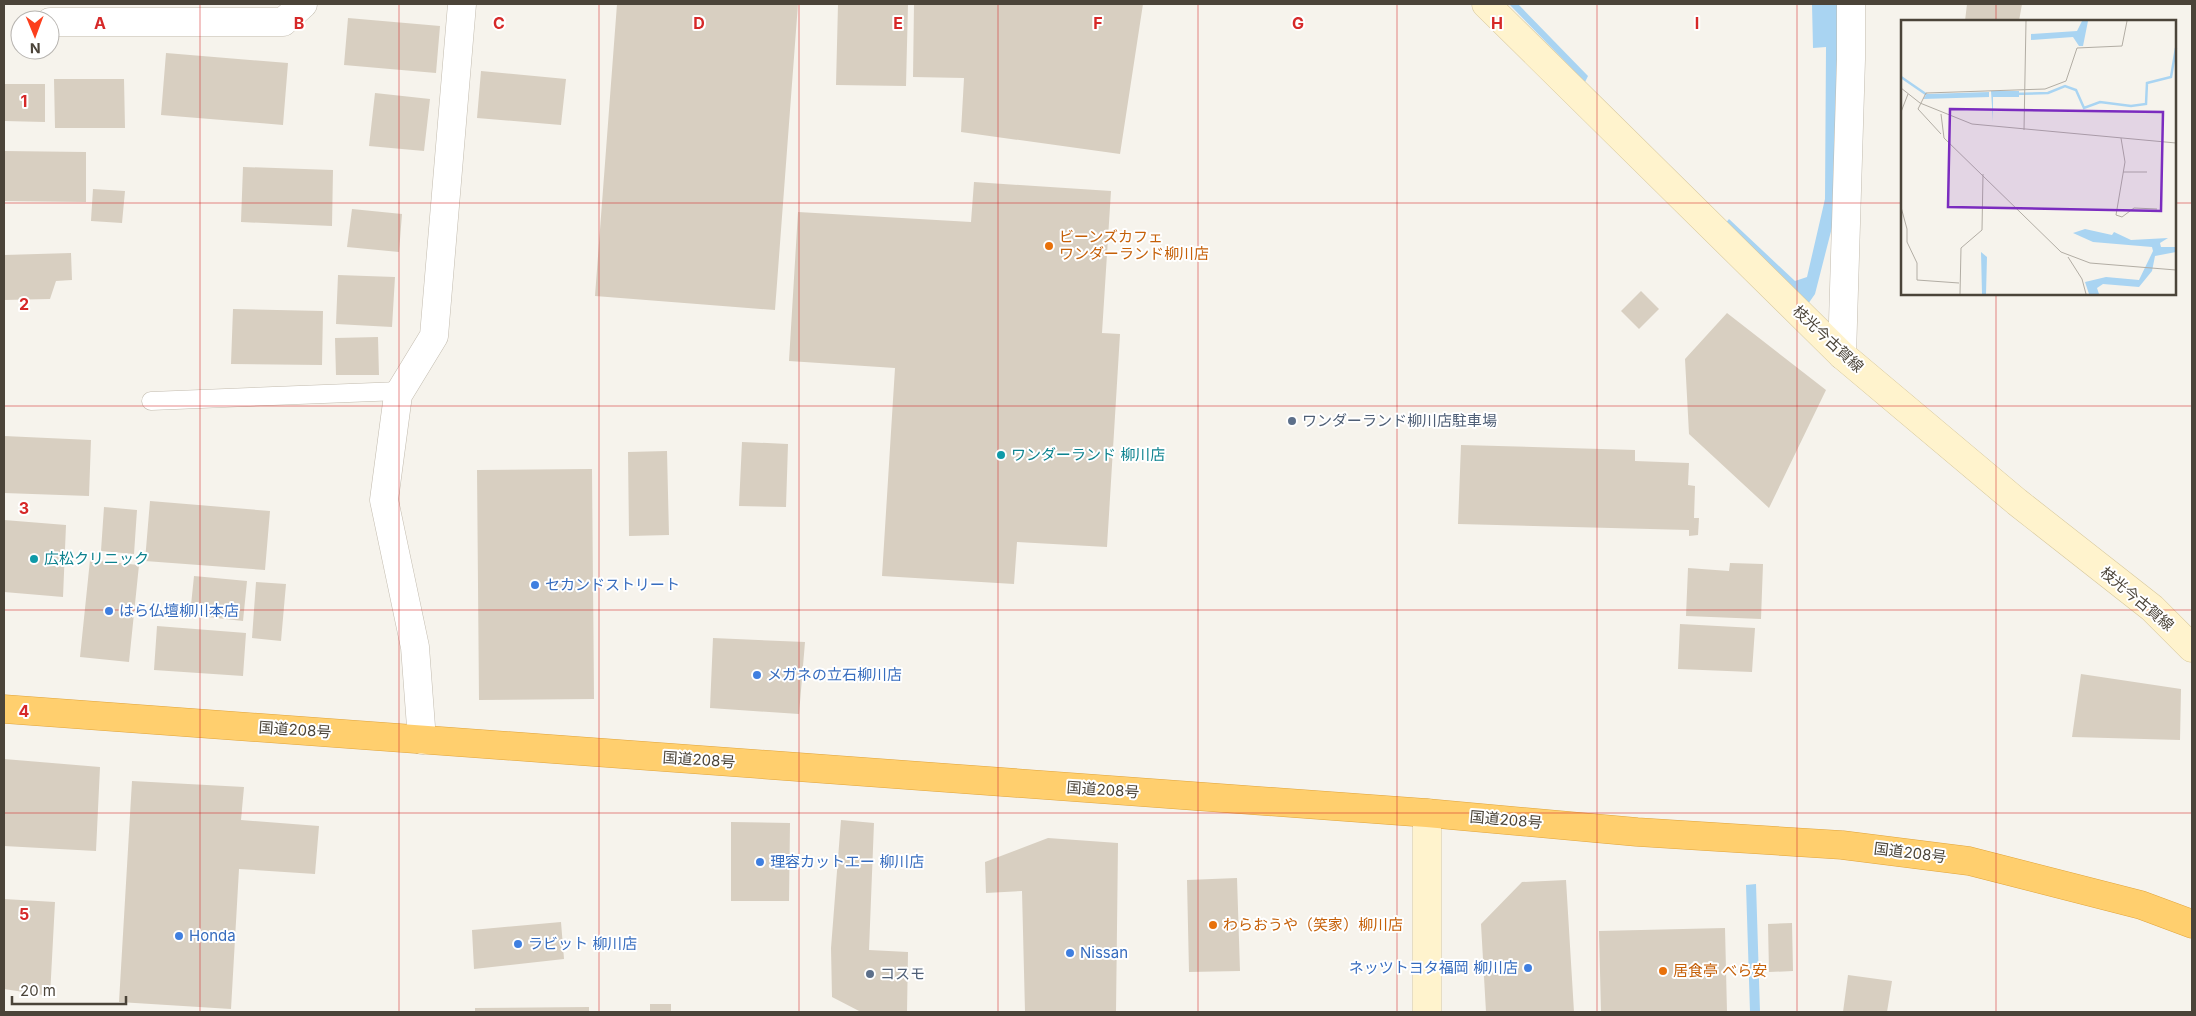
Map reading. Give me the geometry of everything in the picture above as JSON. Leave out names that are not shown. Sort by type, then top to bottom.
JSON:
[{"type":"highway","name":"国道208号","points":[[4,709],[1427,813],[1637,832],[1842,844],[1969,861],[2141,905],[2192,924]]},
{"type":"main road","name":"枝光今古賀線","points":[[1486,4],[1842,355],[2017,502],[2152,608],[2192,648]]},
{"type":"main road","points":[[1426,1012],[1427,813]]},
{"type":"street","points":[[60,22],[283,22],[303,4]]},
{"type":"street","points":[[422,740],[415,647],[384,500],[398,395],[434,336],[462,4]]},
{"type":"street","points":[[1842,355],[1851,59],[1850,4]]},
{"type":"lane","points":[[150,401],[400,391]]},
{"type":"water","points":[[1509,4],[1518,4],[1588,76],[1585,82]]},
{"type":"water","points":[[1812,4],[1837,4],[1839,200],[1815,294],[1808,304],[1724,225],[1729,219],[1795,281],[1807,277],[1825,199],[1826,47],[1813,48]]},
{"type":"water","points":[[1756,884],[1760,1012],[1750,1012],[1746,885]]},
{"type":"building","points":[[617,4],[798,4],[775,310],[595,296]]},
{"type":"building","points":[[838,4],[908,4],[906,86],[836,85]]},
{"type":"building","points":[[914,4],[1143,4],[1120,154],[961,132],[964,78],[913,77]]},
{"type":"building","points":[[1967,4],[2022,4],[2019,20],[1965,20]]},
{"type":"building","points":[[348,18],[440,26],[436,73],[344,65]]},
{"type":"building","points":[[166,53],[288,63],[283,125],[161,115]]},
{"type":"building","points":[[481,71],[566,79],[561,125],[477,118]]},
{"type":"building","points":[[54,79],[124,79],[125,128],[55,128]]},
{"type":"building","points":[[4,84],[45,84],[45,122],[4,121]]},
{"type":"building","points":[[375,93],[430,99],[424,151],[369,146]]},
{"type":"building","points":[[4,151],[86,152],[86,202],[4,201]]},
{"type":"building","points":[[243,167],[333,170],[332,226],[241,222]]},
{"type":"building","name":"ワンダーランド 柳川店","points":[[974,182],[1111,191],[1102,333],[1120,334],[1107,547],[1017,542],[1014,584],[882,576],[895,368],[789,361],[798,212],[971,222]]},
{"type":"building","points":[[93,189],[125,191],[122,223],[91,221]]},
{"type":"building","points":[[352,209],[402,214],[399,252],[347,247]]},
{"type":"building","points":[[71,253],[72,280],[56,281],[50,299],[4,300],[4,255]]},
{"type":"building","points":[[338,275],[395,277],[392,327],[336,324]]},
{"type":"building","points":[[1641,291],[1659,309],[1639,329],[1621,311]]},
{"type":"building","points":[[233,309],[323,311],[322,365],[231,364]]},
{"type":"building","points":[[1727,313],[1826,390],[1769,508],[1689,434],[1685,359]]},
{"type":"building","points":[[378,337],[379,375],[336,375],[335,338]]},
{"type":"building","points":[[4,436],[91,440],[89,496],[4,493]]},
{"type":"building","points":[[742,442],[788,444],[786,507],[739,506]]},
{"type":"building","points":[[1461,445],[1635,450],[1635,461],[1689,463],[1688,485],[1695,486],[1694,518],[1699,518],[1698,535],[1689,536],[1689,530],[1458,524]]},
{"type":"building","points":[[667,451],[669,535],[629,536],[628,452]]},
{"type":"building","name":"セカンドストリート","points":[[592,469],[594,699],[479,700],[477,470]]},
{"type":"building","points":[[150,501],[270,511],[265,570],[145,561]]},
{"type":"building","points":[[104,507],[137,510],[134,554],[101,551]]},
{"type":"building","name":"広松クリニック","points":[[4,520],[66,525],[63,597],[4,592]]},
{"type":"building","name":"はら仏壇柳川本店","points":[[90,560],[139,565],[129,662],[80,657]]},
{"type":"building","points":[[1730,563],[1763,564],[1761,619],[1686,616],[1688,568],[1729,571]]},
{"type":"building","points":[[194,576],[247,581],[243,621],[190,615]]},
{"type":"building","points":[[256,582],[286,584],[281,641],[252,638]]},
{"type":"building","points":[[1680,624],[1755,628],[1752,672],[1678,669]]},
{"type":"building","points":[[157,626],[246,633],[243,676],[154,670]]},
{"type":"building","name":"メガネの立石柳川店","points":[[713,638],[805,642],[799,714],[710,708]]},
{"type":"building","points":[[2081,674],[2181,689],[2180,740],[2072,737]]},
{"type":"building","points":[[4,759],[100,767],[96,851],[4,846]]},
{"type":"building","name":"Honda","points":[[132,781],[244,787],[241,820],[319,826],[315,874],[239,869],[231,1009],[119,1002]]},
{"type":"building","points":[[841,820],[874,823],[869,950],[908,952],[907,1012],[861,1012],[832,997],[831,948]]},
{"type":"building","name":"理容カットエー 柳川店","points":[[731,822],[790,823],[789,901],[731,901]]},
{"type":"building","name":"Nissan","points":[[1048,838],[1118,843],[1116,1012],[1025,1012],[1022,891],[986,893],[985,862]]},
{"type":"building","name":"わらおうや（笑家）柳川店","points":[[1237,878],[1240,971],[1189,972],[1187,880]]},
{"type":"building","name":"ネッツトヨタ福岡 柳川店","points":[[1566,880],[1574,1012],[1486,1012],[1481,924],[1522,882]]},
{"type":"building","points":[[4,899],[55,902],[50,996],[4,989]]},
{"type":"building","name":"ラビット 柳川店","points":[[561,922],[564,959],[474,969],[472,930]]},
{"type":"building","points":[[1792,923],[1793,971],[1769,972],[1768,924]]},
{"type":"building","name":"居食亭 べら安","points":[[1725,928],[1727,1012],[1601,1012],[1599,931]]},
{"type":"building","points":[[1848,975],[1892,981],[1887,1012],[1843,1012]]},
{"type":"building","points":[[650,1004],[671,1004],[671,1012],[650,1012]]},
{"type":"building","points":[[589,1007],[589,1012],[475,1012],[475,1008]]},
{"type":"place","name":"ビーンズカフェ ワンダーランド柳川店","points":[[1049,246]]},
{"type":"place","name":"ワンダーランド柳川店駐車場","points":[[1292,421]]},
{"type":"place","name":"ワンダーランド 柳川店","points":[[1001,455]]},
{"type":"place","name":"広松クリニック","points":[[34,559]]},
{"type":"place","name":"セカンドストリート","points":[[535,585]]},
{"type":"place","name":"はら仏壇柳川本店","points":[[109,611]]},
{"type":"place","name":"メガネの立石柳川店","points":[[757,675]]},
{"type":"place","name":"理容カットエー 柳川店","points":[[760,862]]},
{"type":"place","name":"わらおうや（笑家）柳川店","points":[[1213,925]]},
{"type":"place","name":"Honda","points":[[179,936]]},
{"type":"place","name":"ラビット 柳川店","points":[[518,944]]},
{"type":"place","name":"Nissan","points":[[1070,953]]},
{"type":"place","name":"ネッツトヨタ福岡 柳川店","points":[[1528,968]]},
{"type":"place","name":"居食亭 べら安","points":[[1663,971]]},
{"type":"place","name":"コスモ","points":[[870,974]]}]
